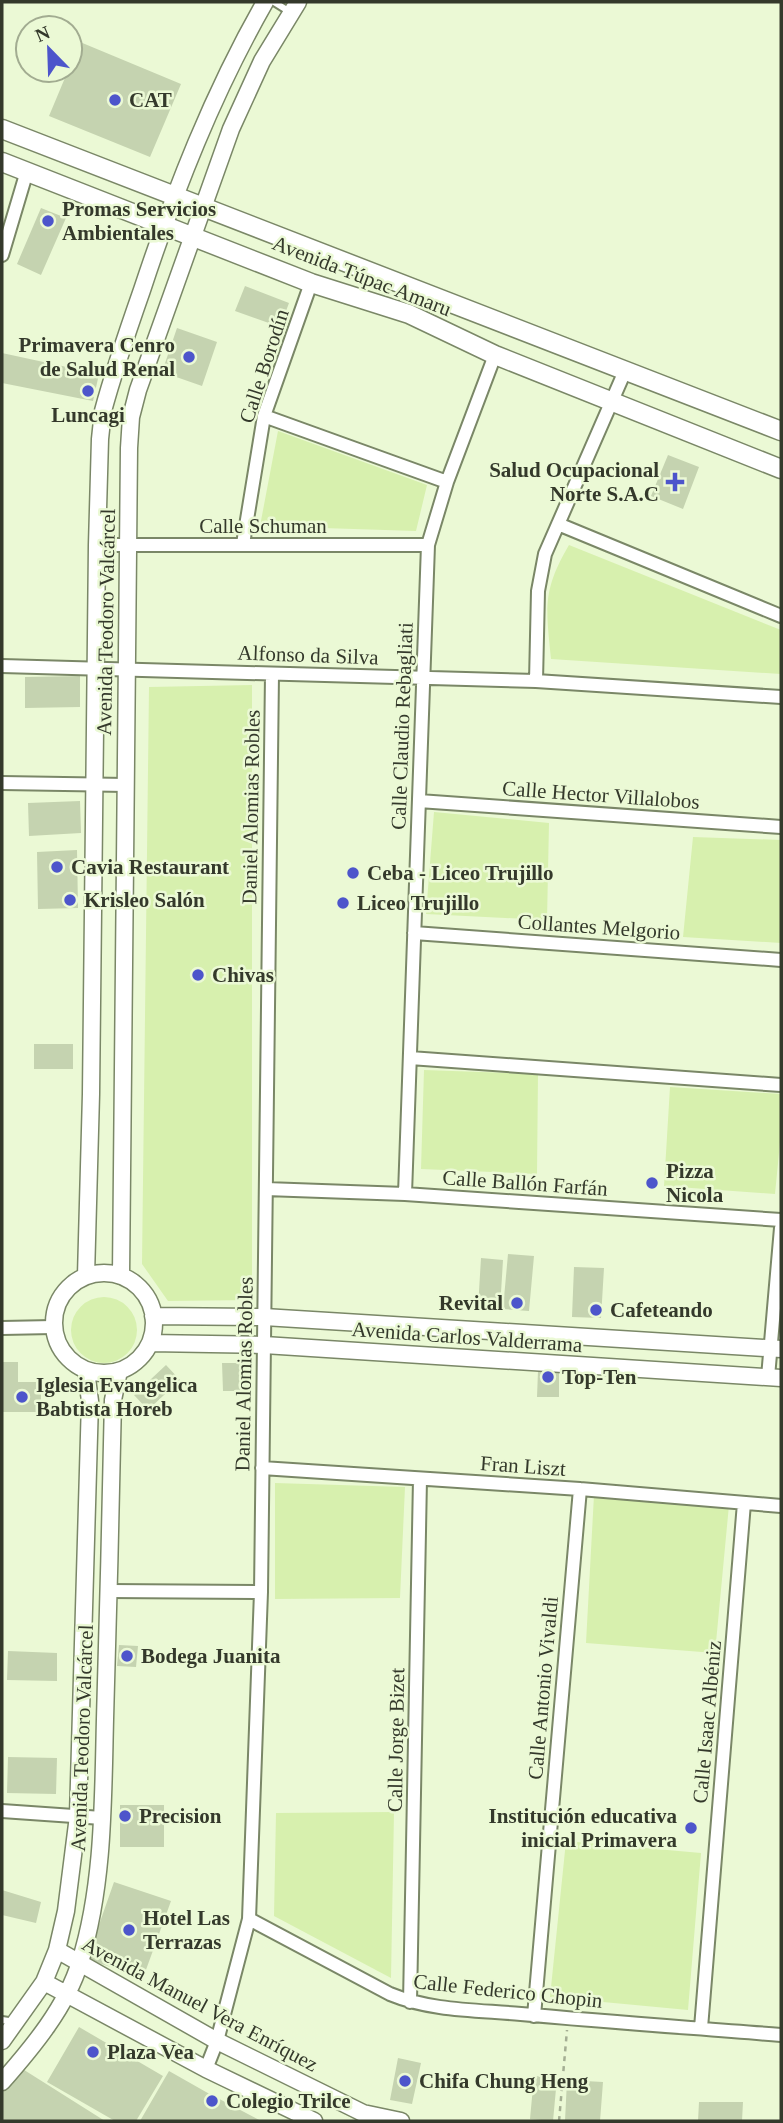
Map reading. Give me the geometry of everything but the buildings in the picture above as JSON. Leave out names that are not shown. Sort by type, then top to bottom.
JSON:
[{"type":"main road","name":"Avenida Túpac Amaru","points":[[2,129],[781,431]]},
{"type":"main road","name":"Avenida Túpac Amaru","points":[[2,162],[311,283],[409,314],[495,355],[781,469]]},
{"type":"street","name":"Avenida Teodoro Valcárcel","points":[[86,1276],[91,1094],[97,545],[103,411],[174,196],[238,48],[265,2]]},
{"type":"street","name":"Avenida Teodoro Valcárcel","points":[[121,1276],[131,417],[138,390],[231,129],[262,61],[294,7]]},
{"type":"street","points":[[238,48],[262,61]]},
{"type":"street","points":[[2,255],[27,172]]},
{"type":"street","name":"Calle Borodín","points":[[243,544],[264,416],[311,283]]},
{"type":"street","name":"Calle Claudio Rebagliati","points":[[405,1194],[428,545],[447,482],[495,355]]},
{"type":"street","points":[[536,681],[538,591],[545,554],[625,371]]},
{"type":"street","points":[[264,416],[447,482]]},
{"type":"street","points":[[558,524],[781,616]]},
{"type":"street","name":"Calle Schuman","points":[[97,545],[428,545]]},
{"type":"street","name":"Alfonso da Silva","points":[[2,666],[536,681],[781,697]]},
{"type":"street","name":"Daniel Alomias Robles","points":[[205,2069],[217,2041],[250,1919],[261,1592],[272,674]]},
{"type":"street","points":[[2,783],[125,785]]},
{"type":"street","name":"Calle Hector Villalobos","points":[[419,801],[781,827]]},
{"type":"street","name":"Collantes Melgorio","points":[[414,933],[781,960]]},
{"type":"street","points":[[410,1058],[781,1085]]},
{"type":"street","points":[[91,1094],[122,1093]]},
{"type":"street","name":"Calle Ballón Farfán","points":[[266,1189],[405,1194],[781,1220]]},
{"type":"street","points":[[775,1378],[781,1228]]},
{"type":"street","points":[[103,1273],[121,1276],[143,1292],[153,1316],[150,1343],[137,1360],[119,1371],[86,1371],[63,1353],[56,1341],[53,1327],[55,1311],[62,1296],[73,1284],[86,1276],[103,1273]]},
{"type":"street","name":"Avenida Carlos Valderrama","points":[[153,1316],[264,1317],[776,1349]]},
{"type":"street","points":[[2,1328],[53,1327]]},
{"type":"street","name":"Avenida Carlos Valderrama","points":[[150,1343],[264,1345],[775,1378]]},
{"type":"street","name":"Avenida Teodoro Valcárcel","points":[[2,2041],[9,2021],[44,1982],[57,1951],[66,1911],[78,1816],[90,1401],[86,1371]]},
{"type":"street","name":"Avenida Teodoro Valcárcel","points":[[2,2082],[37,2039],[67,1993],[80,1963],[93,1906],[102,1818],[113,1399],[119,1371]]},
{"type":"street","name":"Fran Liszt","points":[[262,1468],[580,1489],[781,1506]]},
{"type":"street","name":"Calle Jorge Bizet","points":[[410,2002],[421,1479]]},
{"type":"street","name":"Calle Antonio Vivaldi","points":[[534,2015],[580,1489]]},
{"type":"street","name":"Calle Isaac Albéniz","points":[[701,2028],[744,1503]]},
{"type":"street","points":[[109,1591],[261,1592]]},
{"type":"street","points":[[2,1811],[102,1818]]},
{"type":"street","name":"Calle Federico Chopin","points":[[250,1919],[390,1994],[410,2002],[430,2006],[781,2035]]},
{"type":"street","name":"Avenida Manuel Vera Enríquez","points":[[57,1951],[217,2041],[363,2113],[401,2121]]},
{"type":"street","points":[[44,1982],[205,2069],[314,2121]]},
{"type":"lane","points":[[274,2],[294,7]]},
{"type":"path","points":[[559,2121],[568,2018]]},
{"type":"green space","points":[[278,431],[427,485],[416,531],[260,526]]},
{"type":"green space","points":[[569,545],[781,630],[781,674],[551,659],[548,600],[554,575]]},
{"type":"green space","name":"Chivas","points":[[252,685],[252,1300],[168,1301],[142,1264],[149,687]]},
{"type":"green space","points":[[434,812],[549,823],[547,920],[426,914]]},
{"type":"green space","points":[[693,837],[781,840],[781,943],[683,937]]},
{"type":"green space","points":[[424,1070],[538,1074],[537,1174],[421,1169]]},
{"type":"green space","points":[[670,1087],[781,1094],[781,1132],[775,1194],[664,1186]]},
{"type":"green space","points":[[104,1297],[117,1300],[127,1307],[134,1317],[137,1330],[134,1343],[127,1353],[117,1360],[104,1363],[91,1360],[81,1353],[74,1343],[71,1330],[74,1317],[81,1307],[91,1300]]},
{"type":"green space","points":[[275,1483],[405,1487],[400,1598],[275,1599]]},
{"type":"green space","points":[[594,1495],[729,1505],[715,1653],[586,1643]]},
{"type":"green space","points":[[394,1812],[391,1978],[274,1916],[276,1813]]},
{"type":"green space","points":[[566,1841],[701,1853],[688,2010],[550,1997]]},
{"type":"place","name":"CAT","points":[[115,100]]},
{"type":"place","name":"Promas Servicios Ambientales","points":[[48,221]]},
{"type":"place","name":"Primavera Cenro de Salud Renal","points":[[189,357]]},
{"type":"place","name":"Luncagi","points":[[88,391]]},
{"type":"place","name":"Salud Ocupacional Norte S.A.C","points":[[675,482]]},
{"type":"place","name":"Cavia Restaurant","points":[[57,867]]},
{"type":"place","name":"Ceba - Liceo Trujillo","points":[[353,873]]},
{"type":"place","name":"Krisleo Salón","points":[[70,900]]},
{"type":"place","name":"Liceo Trujillo","points":[[343,903]]},
{"type":"place","name":"Chivas","points":[[198,975]]},
{"type":"place","name":"Pizza Nicola","points":[[652,1183]]},
{"type":"place","name":"Revital","points":[[517,1303]]},
{"type":"place","name":"Cafeteando","points":[[596,1310]]},
{"type":"place","name":"Top-Ten","points":[[548,1377]]},
{"type":"place","name":"Iglesia Evangelica Babtista Horeb","points":[[22,1397]]},
{"type":"place","name":"Bodega Juanita","points":[[127,1656]]},
{"type":"place","name":"Precision","points":[[125,1816]]},
{"type":"place","name":"Institución educativa inicial Primavera","points":[[691,1828]]},
{"type":"place","name":"Hotel Las Terrazas","points":[[129,1930]]},
{"type":"place","name":"Plaza Vea","points":[[93,2052]]},
{"type":"place","name":"Chifa Chung Heng","points":[[405,2081]]},
{"type":"place","name":"Colegio Trilce","points":[[212,2101]]}]
